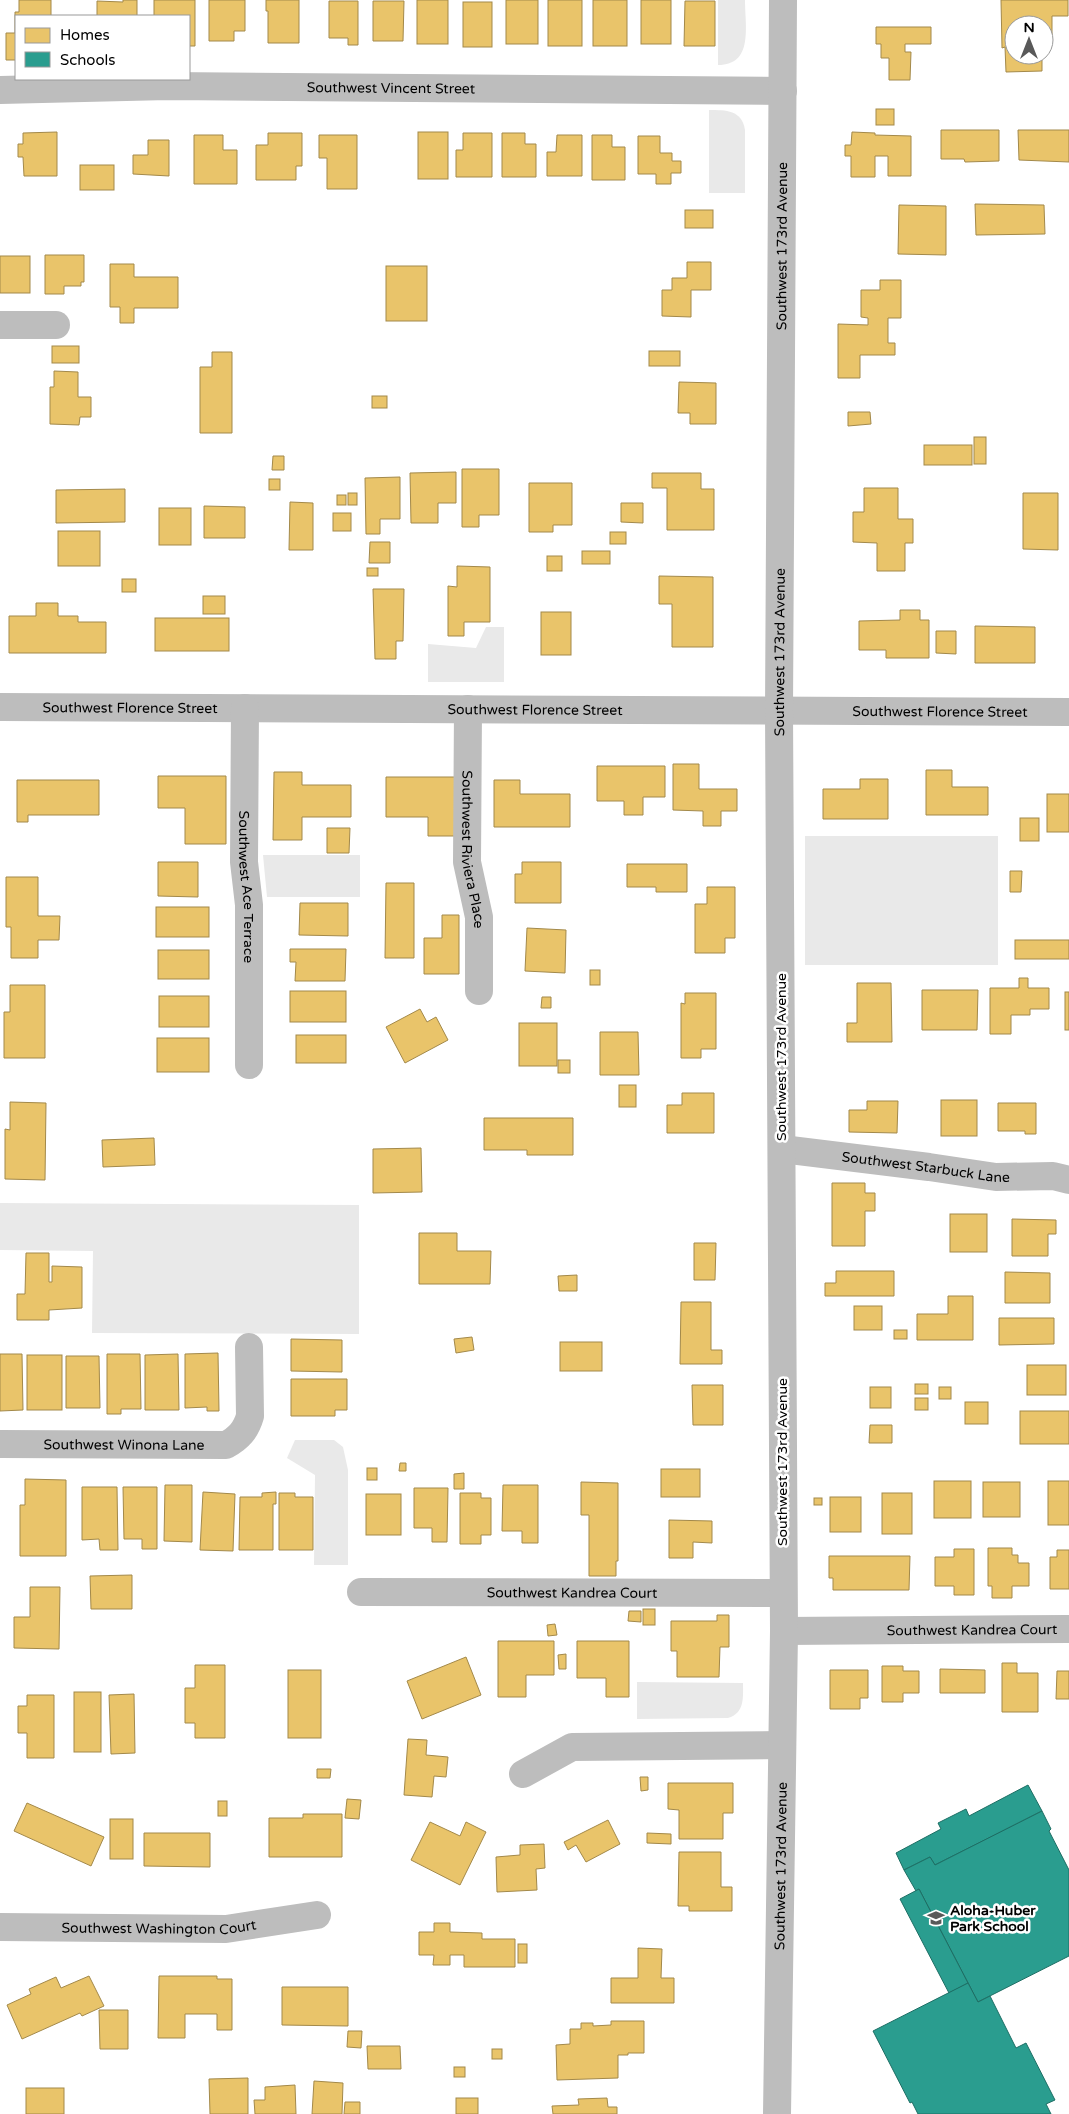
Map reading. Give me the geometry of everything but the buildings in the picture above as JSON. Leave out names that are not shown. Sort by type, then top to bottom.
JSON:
[{"type":"street","name":"Southwest 173rd Avenue","points":[[777,2114],[784,1631],[779,711],[783,0]]},
{"type":"street","name":"Southwest Vincent Street","points":[[0,90],[168,86],[782,91]]},
{"type":"street","points":[[0,325],[56,325]]},
{"type":"street","name":"Southwest Florence Street","points":[[0,707],[1069,712]]},
{"type":"street","name":"Southwest Ace Terrace","points":[[245,708],[244,862],[249,905],[249,1065]]},
{"type":"street","name":"Southwest Riviera Place","points":[[468,708],[467,862],[479,917],[479,991]]},
{"type":"street","name":"Southwest Starbuck Lane","points":[[782,1149],[996,1177],[1053,1176],[1069,1180]]},
{"type":"street","name":"Southwest Winona Lane","points":[[0,1444],[219,1446],[234,1441],[243,1432],[250,1416],[249,1347]]},
{"type":"street","name":"Southwest Kandrea Court","points":[[361,1592],[783,1593]]},
{"type":"street","name":"Southwest Kandrea Court","points":[[784,1631],[1069,1629]]},
{"type":"street","points":[[523,1774],[572,1747],[782,1745]]},
{"type":"street","name":"Southwest Washington Court","points":[[0,1927],[226,1929],[317,1915]]},
{"type":"shaded area","points":[[718,0],[745,0],[746,32],[742,51],[737,58],[729,63],[718,65]]},
{"type":"shaded area","points":[[709,110],[732,112],[743,123],[745,130],[745,193],[709,193]]},
{"type":"shaded area","points":[[486,627],[504,627],[504,682],[428,682],[428,644],[476,648]]},
{"type":"shaded area","points":[[805,836],[998,836],[998,965],[805,965]]},
{"type":"shaded area","points":[[263,855],[360,855],[360,897],[267,897]]},
{"type":"shaded area","points":[[0,1203],[359,1205],[359,1334],[92,1333],[93,1251],[0,1250]]},
{"type":"shaded area","points":[[295,1440],[334,1440],[343,1447],[348,1470],[348,1565],[314,1565],[315,1475],[287,1458]]},
{"type":"shaded area","points":[[637,1682],[743,1683],[742,1704],[734,1716],[728,1718],[637,1719]]},
{"type":"place","name":"Aloha-Huber Park School","points":[[936,1918]]}]
